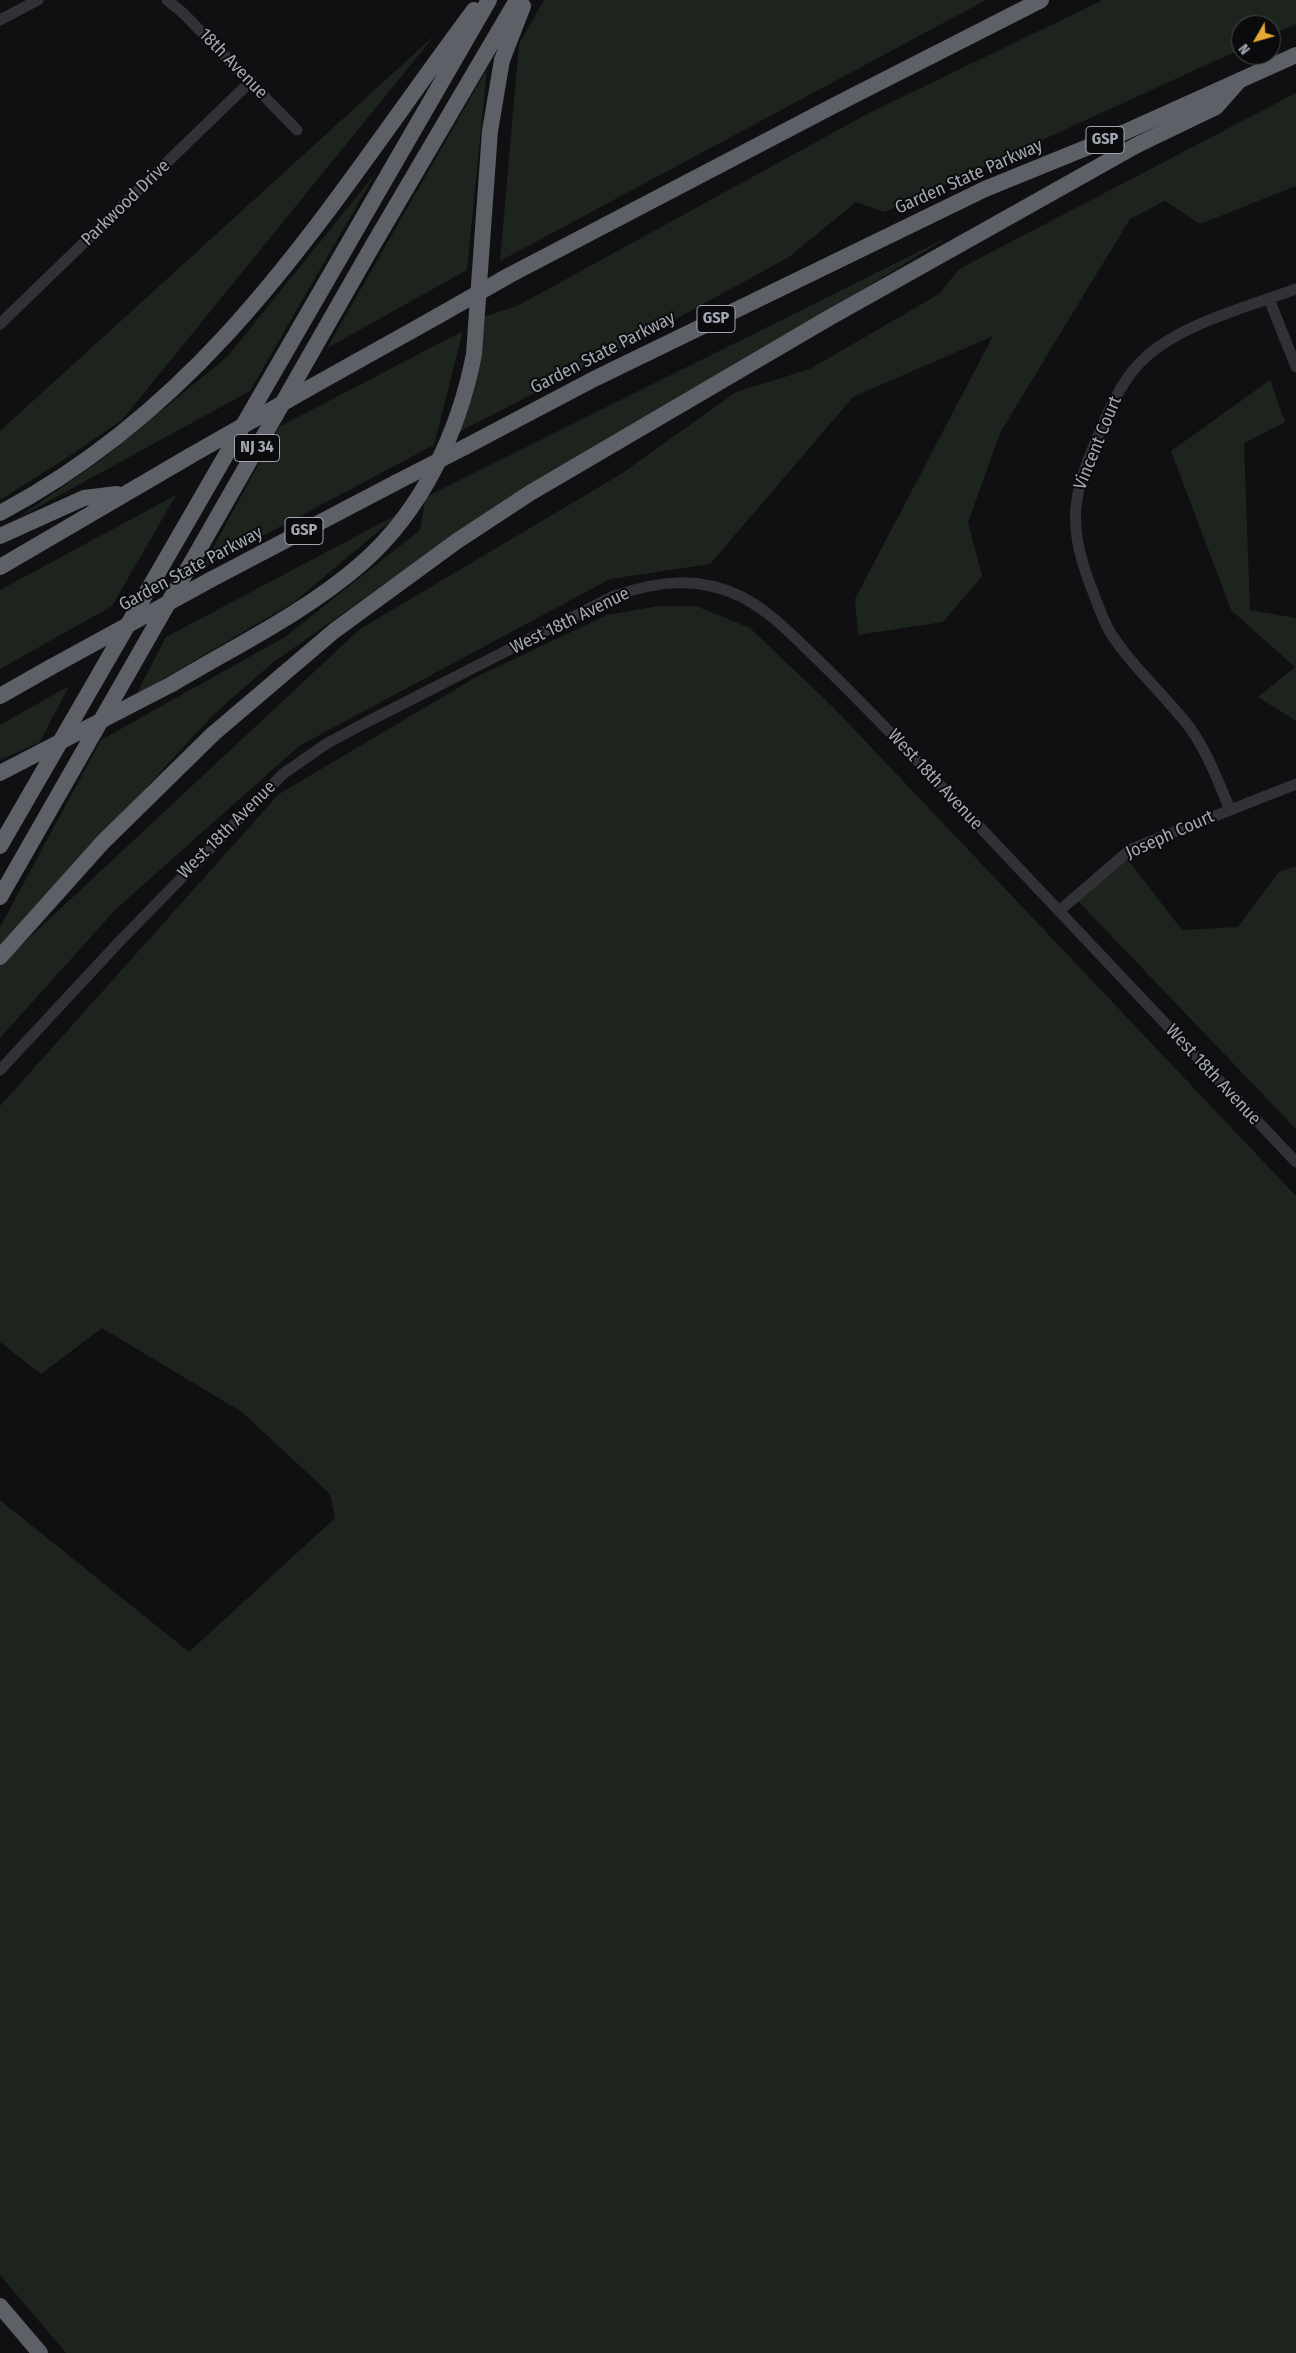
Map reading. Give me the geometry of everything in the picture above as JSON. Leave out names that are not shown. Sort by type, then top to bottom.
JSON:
[{"type":"highway","points":[[0,513],[44,488],[122,433],[176,388],[227,336],[332,207],[481,0]]},
{"type":"highway","name":"NJ 34","points":[[0,846],[489,0]]},
{"type":"highway","name":"NJ 34","points":[[0,897],[372,245],[518,0]]},
{"type":"highway","points":[[0,773],[172,684],[300,608],[361,564],[397,526],[428,481],[451,432],[468,383],[474,354],[490,131],[502,60],[526,0]]},
{"type":"highway","points":[[0,567],[125,493],[508,276],[841,101],[1041,0]]},
{"type":"highway","name":"Garden State Parkway","points":[[0,696],[212,579],[602,375],[985,189],[1125,132],[1296,55]]},
{"type":"highway","points":[[0,957],[103,842],[213,734],[334,631],[449,547],[530,493],[827,319],[1137,144],[1216,107],[1238,81]]},
{"type":"highway","points":[[0,536],[84,498],[125,493]]},
{"type":"highway","points":[[0,2306],[40,2353]]},
{"type":"street","points":[[0,20],[38,0]]},
{"type":"street","name":"18th Avenue","points":[[167,0],[183,13],[297,130]]},
{"type":"street","name":"Parkwood Drive","points":[[0,324],[251,81]]},
{"type":"street","name":"Vincent Court","points":[[1230,809],[1199,741],[1124,651],[1109,630],[1079,555],[1075,508],[1082,473],[1114,399],[1130,373],[1142,361],[1171,338],[1296,289]]},
{"type":"street","points":[[1269,299],[1296,367]]},
{"type":"street","name":"West 18th Avenue","points":[[0,1070],[82,980],[254,803],[283,774],[307,756],[365,723],[614,596],[656,584],[682,582],[711,586],[739,596],[770,615],[842,684],[1296,1162]]},
{"type":"street","name":"Joseph Court","points":[[1059,911],[1131,849],[1296,784]]},
{"type":"shaded area","points":[[544,0],[986,0],[500,261],[519,44]]},
{"type":"shaded area","points":[[1103,0],[1296,0],[1296,24],[1281,31],[1281,15],[1231,15],[1231,54],[885,212],[856,202],[789,257],[643,337],[459,432],[484,317],[519,305],[869,113]]},
{"type":"shaded area","points":[[435,35],[122,420],[0,500],[0,431]]},
{"type":"shaded area","points":[[487,69],[467,270],[327,348]]},
{"type":"shaded area","points":[[1296,93],[1296,186],[1200,224],[1165,201],[1130,219],[1001,431],[968,522],[982,576],[943,622],[858,635],[855,599],[993,336],[853,397],[710,564],[610,579],[299,746],[116,909],[0,1038],[0,965],[360,629],[621,474],[736,392],[810,369],[939,294],[959,269]]},
{"type":"shaded area","points":[[375,174],[250,391],[16,519],[100,461],[227,357]]},
{"type":"shaded area","points":[[950,236],[407,568],[271,664],[213,715],[0,946],[0,927],[101,740],[285,637],[420,530],[426,497]]},
{"type":"shaded area","points":[[463,331],[434,445],[202,568],[279,427]]},
{"type":"shaded area","points":[[1270,380],[1285,422],[1244,443],[1250,610],[1296,618],[1296,721],[1258,697],[1295,667],[1231,610],[1171,451]]},
{"type":"shaded area","points":[[176,495],[112,606],[0,669],[0,590]]},
{"type":"shaded area","points":[[400,513],[294,602],[136,695],[166,637]]},
{"type":"shaded area","points":[[659,606],[696,606],[750,628],[833,707],[1296,1196],[1296,2353],[66,2353],[0,2275],[0,1500],[189,1652],[335,1518],[330,1494],[242,1412],[102,1328],[41,1374],[0,1342],[0,1106],[279,794],[478,676],[607,615]]},
{"type":"shaded area","points":[[69,686],[40,742],[0,760],[0,725]]},
{"type":"shaded area","points":[[1125,856],[1182,930],[1238,927],[1279,872],[1296,866],[1296,1129],[1077,900]]}]
